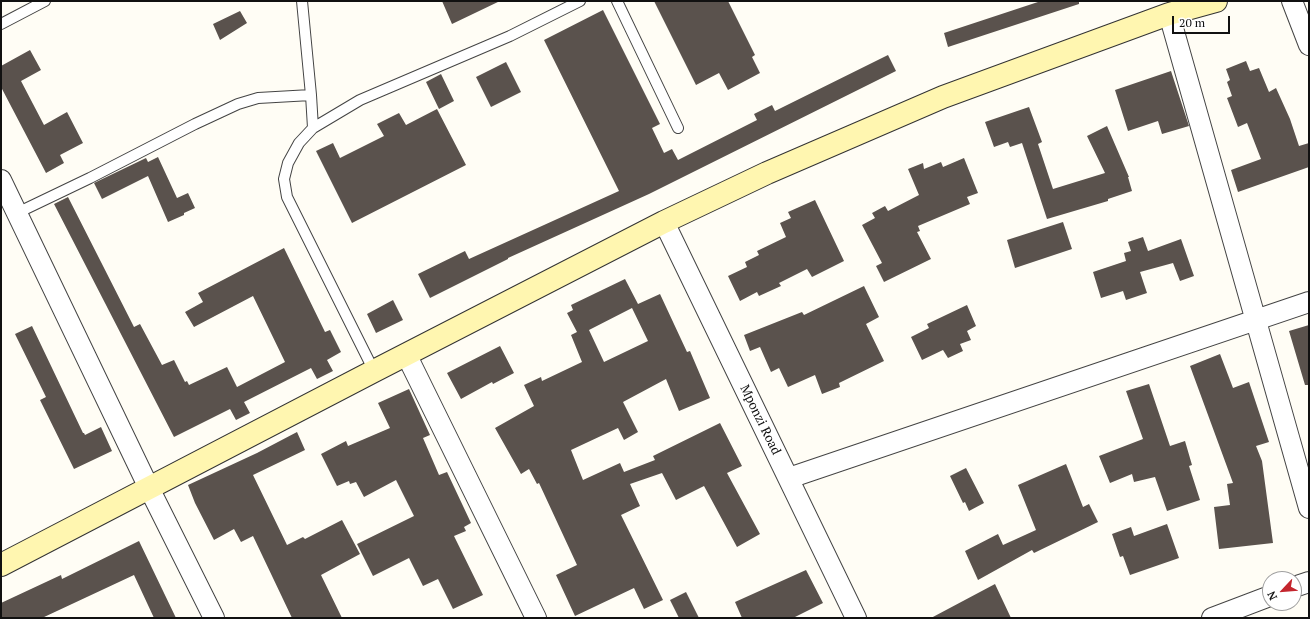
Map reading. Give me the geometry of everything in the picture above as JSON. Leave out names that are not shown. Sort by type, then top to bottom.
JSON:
[{"type":"street","points":[[1,565],[406,354],[664,222],[767,173],[943,97],[1169,14],[1216,1]]},
{"type":"street","points":[[1292,1],[1309,45]]},
{"type":"street","points":[[1169,14],[1309,508]]},
{"type":"street","points":[[1,180],[149,488],[214,618]]},
{"type":"street","name":"Mponzi Road","points":[[664,222],[856,618]]},
{"type":"street","points":[[789,478],[1309,302]]},
{"type":"street","points":[[406,354],[536,618]]},
{"type":"street","points":[[1212,618],[1262,599]]},
{"type":"lane","points":[[1,24],[46,1]]},
{"type":"lane","points":[[302,1],[313,128]]},
{"type":"lane","points":[[374,371],[287,197],[284,179],[288,163],[299,143],[313,128],[360,100],[510,36],[580,1]]},
{"type":"lane","points":[[617,1],[678,128]]},
{"type":"lane","points":[[17,213],[238,104],[258,98],[311,95]]},
{"type":"building","points":[[442,1],[500,1],[452,24]]},
{"type":"building","points":[[654,1],[728,1],[755,55],[752,57],[760,73],[728,90],[719,73],[696,85]]},
{"type":"building","points":[[1041,1],[1079,1],[1079,4],[948,47],[944,33]]},
{"type":"building","points":[[603,10],[660,124],[652,128],[664,153],[672,149],[678,160],[757,120],[754,114],[772,105],[775,111],[888,55],[896,71],[649,194],[508,258],[430,298],[418,274],[465,251],[469,259],[619,191],[544,40]]},
{"type":"building","points":[[240,11],[247,23],[220,40],[213,24]]},
{"type":"building","points":[[30,50],[41,70],[21,81],[44,125],[67,112],[83,143],[60,155],[64,163],[46,173],[1,87],[1,66]]},
{"type":"building","points":[[1246,61],[1250,71],[1259,68],[1269,92],[1276,88],[1290,119],[1299,146],[1309,143],[1309,167],[1238,192],[1231,170],[1261,159],[1247,123],[1238,127],[1227,98],[1232,96],[1227,82],[1230,80],[1226,69]]},
{"type":"building","points":[[506,62],[521,92],[491,107],[476,77]]},
{"type":"building","points":[[1171,71],[1189,126],[1162,134],[1158,121],[1128,131],[1115,90]]},
{"type":"building","points":[[441,74],[454,101],[439,109],[426,82]]},
{"type":"building","points":[[1029,107],[1042,142],[1038,144],[1053,189],[1105,173],[1087,136],[1107,126],[1129,177],[1132,191],[1108,199],[1108,201],[1047,219],[1022,143],[1010,147],[1008,142],[994,147],[985,122]]},
{"type":"building","points":[[437,109],[466,165],[352,223],[316,151],[333,143],[340,158],[384,136],[377,124],[399,113],[406,125]]},
{"type":"building","points":[[158,157],[177,198],[188,193],[195,208],[168,222],[148,176],[102,199],[94,183],[146,158],[148,162]]},
{"type":"building","points":[[964,158],[978,193],[967,197],[970,204],[918,226],[920,231],[917,232],[931,259],[884,282],[876,266],[882,263],[862,225],[875,218],[872,213],[885,206],[888,211],[919,195],[908,169],[923,163],[924,169],[941,162],[943,167]]},
{"type":"building","points":[[68,197],[134,327],[140,324],[162,365],[174,360],[185,382],[187,381],[189,385],[227,367],[237,387],[285,362],[253,296],[194,327],[185,312],[203,302],[198,293],[284,248],[325,332],[330,330],[341,352],[327,360],[333,371],[317,379],[311,368],[244,402],[250,413],[236,420],[230,409],[174,437],[54,204]]},
{"type":"building","points":[[815,200],[844,261],[812,277],[807,269],[779,283],[781,286],[759,296],[757,292],[740,301],[728,276],[747,267],[745,262],[759,255],[757,251],[786,237],[780,223],[791,218],[788,212]]},
{"type":"building","points":[[1063,222],[1072,249],[1015,268],[1007,240]]},
{"type":"building","points":[[1143,237],[1148,251],[1181,239],[1194,276],[1180,281],[1173,263],[1140,272],[1147,293],[1126,300],[1123,291],[1101,298],[1093,272],[1126,261],[1124,253],[1131,251],[1128,242]]},
{"type":"building","points":[[625,279],[638,304],[660,294],[687,352],[690,351],[710,398],[679,411],[666,379],[623,402],[638,432],[624,440],[618,428],[571,450],[583,480],[620,463],[624,472],[655,460],[653,456],[720,423],[742,466],[727,473],[760,534],[737,547],[704,486],[676,500],[662,473],[630,484],[640,506],[621,515],[663,600],[644,609],[634,588],[575,616],[556,575],[577,565],[539,483],[537,484],[529,469],[521,474],[495,428],[534,406],[524,385],[541,377],[542,381],[582,362],[571,335],[577,332],[567,313],[573,310],[571,305]],"holes":[[[632,308],[648,341],[604,362],[589,330]]]},
{"type":"building","points":[[864,286],[879,317],[866,324],[884,361],[839,383],[840,387],[822,394],[815,375],[788,387],[779,368],[771,372],[760,347],[750,351],[744,335],[802,312],[804,315]]},
{"type":"building","points":[[393,300],[403,320],[376,333],[367,314]]},
{"type":"building","points":[[967,305],[976,326],[967,331],[971,340],[960,344],[963,351],[948,358],[943,350],[922,360],[911,337],[929,328],[927,324]]},
{"type":"building","points":[[1309,325],[1309,385],[1305,385],[1289,331]]},
{"type":"building","points":[[32,326],[83,433],[85,435],[101,427],[112,451],[74,469],[40,400],[46,397],[15,334]]},
{"type":"building","points":[[500,346],[514,373],[493,384],[492,382],[461,399],[447,373]]},
{"type":"building","points":[[1220,354],[1233,388],[1249,382],[1269,442],[1256,446],[1262,461],[1273,543],[1219,549],[1214,507],[1230,505],[1227,484],[1233,483],[1190,366]]},
{"type":"building","points":[[1149,384],[1170,446],[1185,441],[1192,465],[1189,466],[1200,500],[1167,511],[1155,477],[1134,482],[1132,474],[1110,483],[1099,456],[1143,439],[1126,391]]},
{"type":"building","points":[[409,389],[430,435],[423,438],[439,475],[447,472],[471,523],[464,527],[466,531],[454,536],[483,595],[453,609],[438,579],[423,586],[409,558],[373,576],[357,544],[414,516],[396,480],[364,497],[356,482],[350,484],[349,481],[337,486],[321,454],[346,441],[348,446],[390,428],[378,403]]},
{"type":"building","points":[[297,432],[305,450],[253,475],[287,545],[303,537],[305,539],[342,520],[360,554],[321,575],[342,618],[292,618],[253,536],[241,542],[234,529],[214,540],[195,503],[188,485],[257,453]]},
{"type":"building","points":[[1066,464],[1083,507],[1089,504],[1098,522],[1034,553],[1032,550],[978,580],[965,551],[998,534],[1003,545],[1036,530],[1018,485]]},
{"type":"building","points":[[966,468],[984,503],[969,511],[965,502],[963,503],[950,476]]},
{"type":"building","points":[[1167,524],[1179,558],[1130,575],[1123,556],[1120,557],[1112,534],[1131,527],[1134,536]]},
{"type":"building","points":[[139,541],[176,618],[154,618],[134,575],[42,618],[1,618],[1,603],[61,575],[62,579]]},
{"type":"building","points":[[806,570],[823,603],[793,618],[742,618],[735,602]]},
{"type":"building","points":[[995,584],[1011,618],[931,618]]},
{"type":"building","points":[[686,592],[699,618],[679,618],[670,600]]}]
